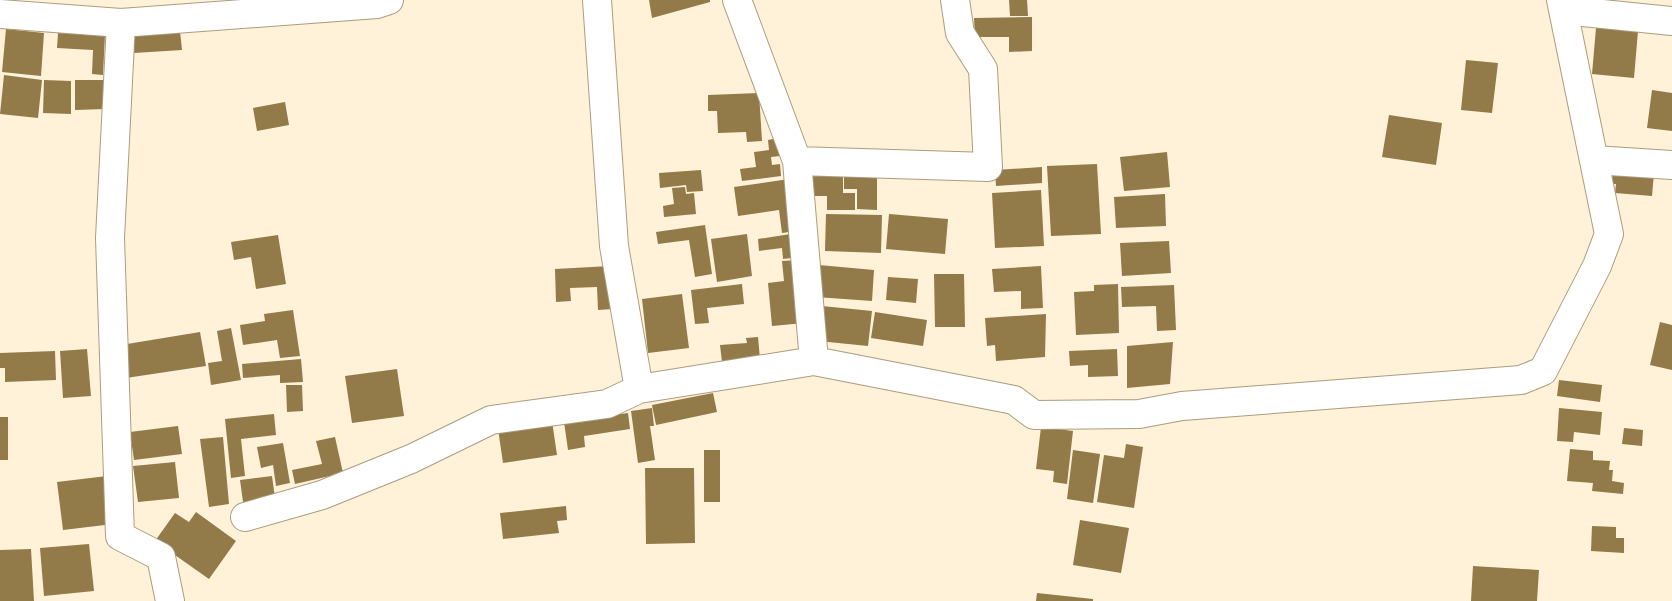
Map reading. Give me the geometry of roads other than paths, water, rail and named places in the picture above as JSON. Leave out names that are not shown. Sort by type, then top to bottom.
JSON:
[{"type":"street","points":[[0,15],[121,23],[377,4],[389,0]]},
{"type":"street","points":[[597,0],[614,246],[639,389]]},
{"type":"street","points":[[737,0],[797,161],[814,361]]},
{"type":"street","points":[[797,161],[988,167],[983,69],[960,33],[955,0]]},
{"type":"street","points":[[245,517],[322,495],[411,459],[491,420],[607,404],[639,389],[814,361],[1014,400],[1034,415],[1139,414],[1182,406],[1521,380],[1543,371],[1597,266],[1609,234],[1562,5],[1672,21]]},
{"type":"street","points":[[121,23],[110,238],[120,536],[161,557],[170,601]]},
{"type":"street","points":[[1594,160],[1672,165]]}]
